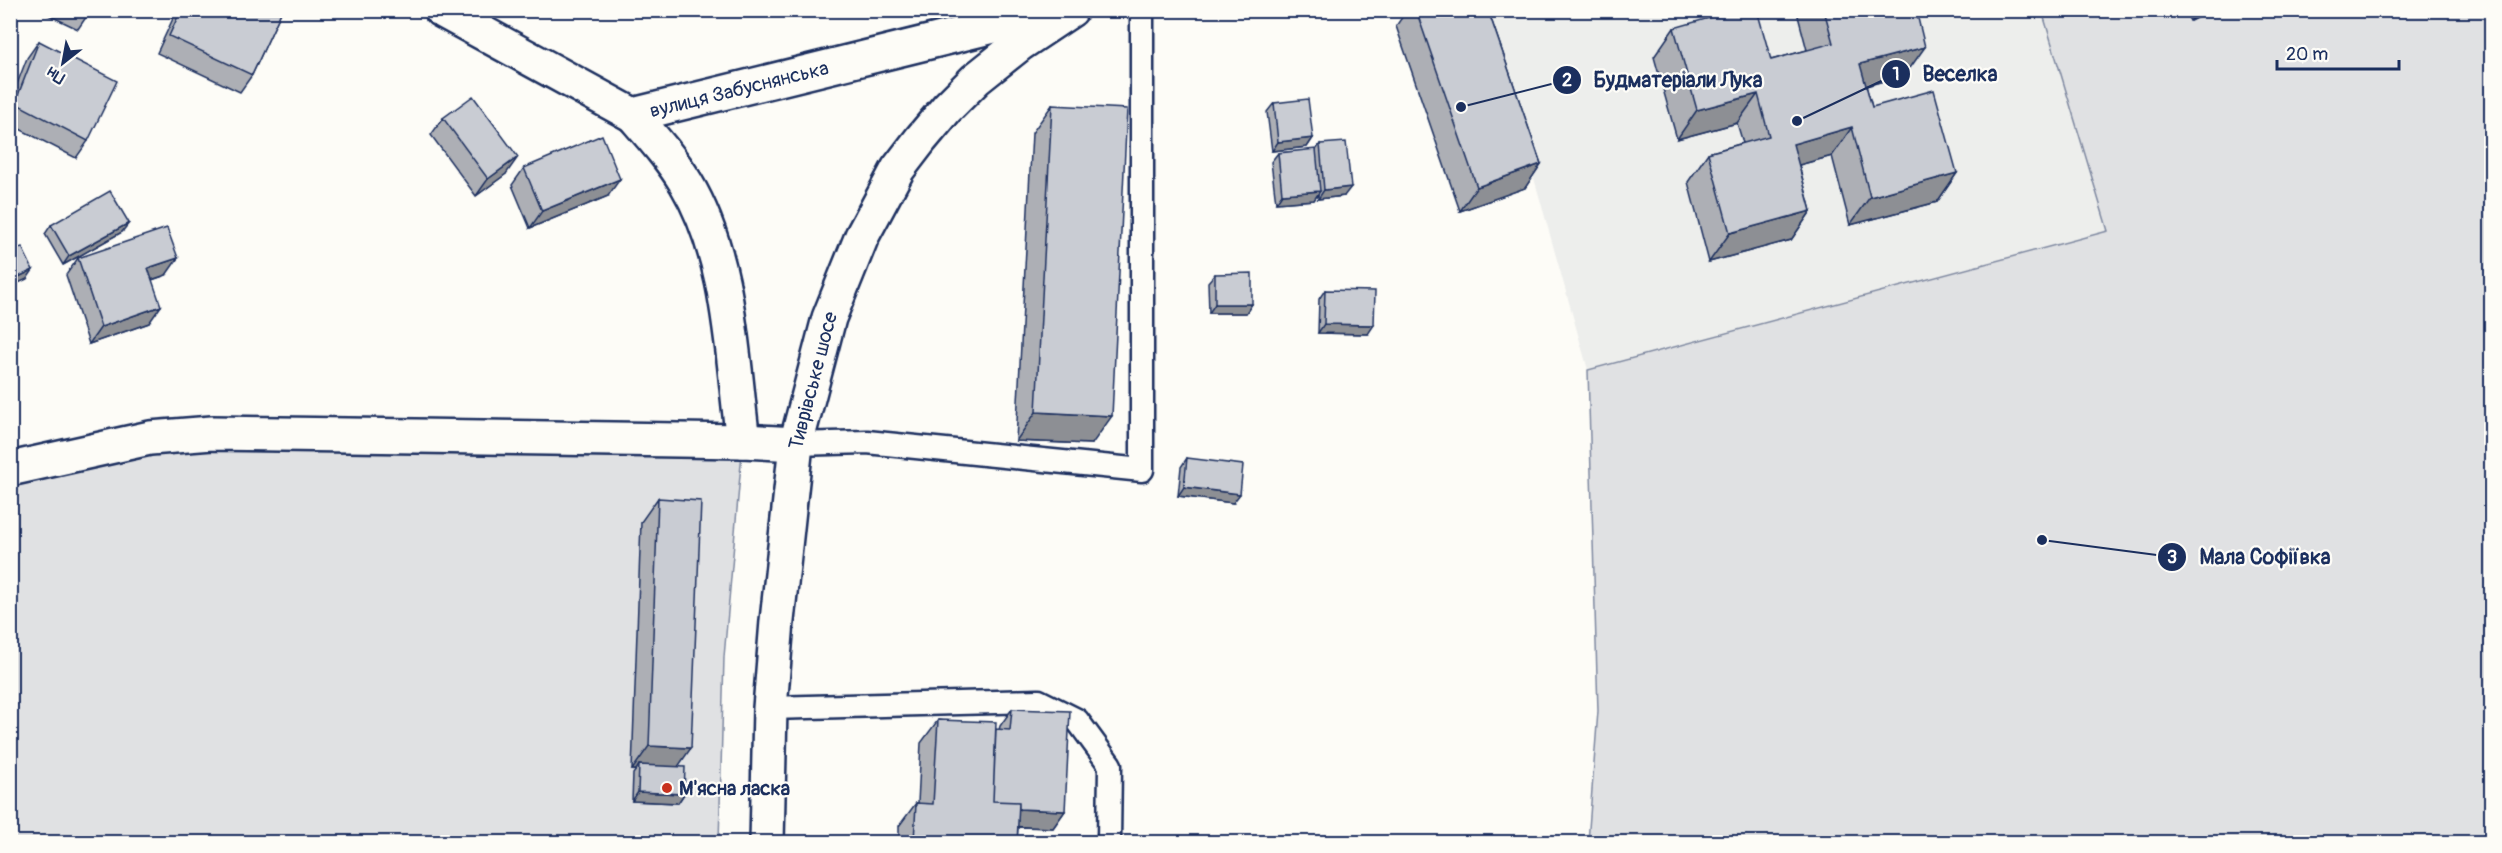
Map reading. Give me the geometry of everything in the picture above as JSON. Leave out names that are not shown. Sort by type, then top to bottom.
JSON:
[{"type":"street","name":"вулиця Забуснянська","points":[[453,14],[633,115],[1059,10]]},
{"type":"street","name":"Тиврівське шосе","points":[[767,843],[770,708],[796,444],[829,318],[862,236],[898,169],[947,108],[976,79],[1020,44],[1071,10]]},
{"type":"street","points":[[633,115],[665,152],[687,185],[710,234],[722,279],[743,441]]},
{"type":"street","points":[[10,470],[150,438],[213,433],[743,441],[796,444]]},
{"type":"lane","points":[[796,444],[867,441],[1142,470],[1142,10]]},
{"type":"lane","points":[[770,708],[1039,701],[1077,720],[1110,765],[1109,843]]},
{"type":"shaded area","points":[[1487,11],[2042,11],[2108,231],[1588,370]]},
{"type":"shaded area","points":[[2042,11],[2491,11],[2491,842],[1588,842],[1598,711],[1588,370],[2108,231]]},
{"type":"shaded area","points":[[150,438],[743,441],[724,657],[719,842],[11,842],[11,469]]},
{"type":"building","points":[[181,10],[282,10],[252,75],[169,36]]},
{"type":"building","points":[[1416,10],[1488,10],[1541,164],[1477,187]]},
{"type":"building","points":[[1737,10],[1757,10],[1771,60],[1833,43],[1824,10],[1916,10],[1925,47],[1860,64],[1872,107],[1934,90],[1957,173],[1870,197],[1852,127],[1793,144],[1811,211],[1730,233],[1708,153],[1769,136],[1758,94],[1697,110],[1674,28]]},
{"type":"building","points":[[39,41],[117,81],[88,141],[15,103]]},
{"type":"building","points":[[473,96],[518,157],[488,179],[443,118]]},
{"type":"building","points":[[1308,99],[1313,138],[1278,142],[1274,103]]},
{"type":"building","points":[[1052,105],[1127,109],[1112,416],[1036,412]]},
{"type":"building","points":[[602,135],[620,179],[542,211],[524,168]]},
{"type":"building","points":[[1346,142],[1351,187],[1324,190],[1320,144]]},
{"type":"building","points":[[1316,149],[1320,191],[1282,194],[1278,153]]},
{"type":"building","points":[[110,191],[129,223],[69,256],[51,225]]},
{"type":"building","points":[[10,224],[17,237],[10,240]]},
{"type":"building","points":[[167,228],[178,258],[148,268],[161,306],[101,327],[78,258]]},
{"type":"building","points":[[22,247],[33,270],[10,281],[10,252]]},
{"type":"building","points":[[1252,273],[1252,304],[1215,304],[1215,274]]},
{"type":"building","points":[[1325,290],[1375,291],[1374,325],[1324,324]]},
{"type":"building","points":[[1187,458],[1243,465],[1240,494],[1184,487]]},
{"type":"building","points":[[658,498],[701,501],[691,748],[649,746]]},
{"type":"building","points":[[1012,709],[1070,711],[1065,811],[1019,809],[1019,802],[993,801],[996,729],[1010,730]]},
{"type":"building","points":[[938,720],[996,722],[993,801],[1019,802],[1017,843],[914,842],[916,803],[933,804]]},
{"type":"building","points":[[639,765],[685,767],[684,794],[638,792]]},
{"type":"place","name":"Будматеріали Лука","points":[[1461,107]]},
{"type":"place","name":"Веселка","points":[[1797,121]]},
{"type":"place","name":"Мала Софіївка","points":[[2042,540]]},
{"type":"place","name":"М'ясна ласка","points":[[667,788]]}]
